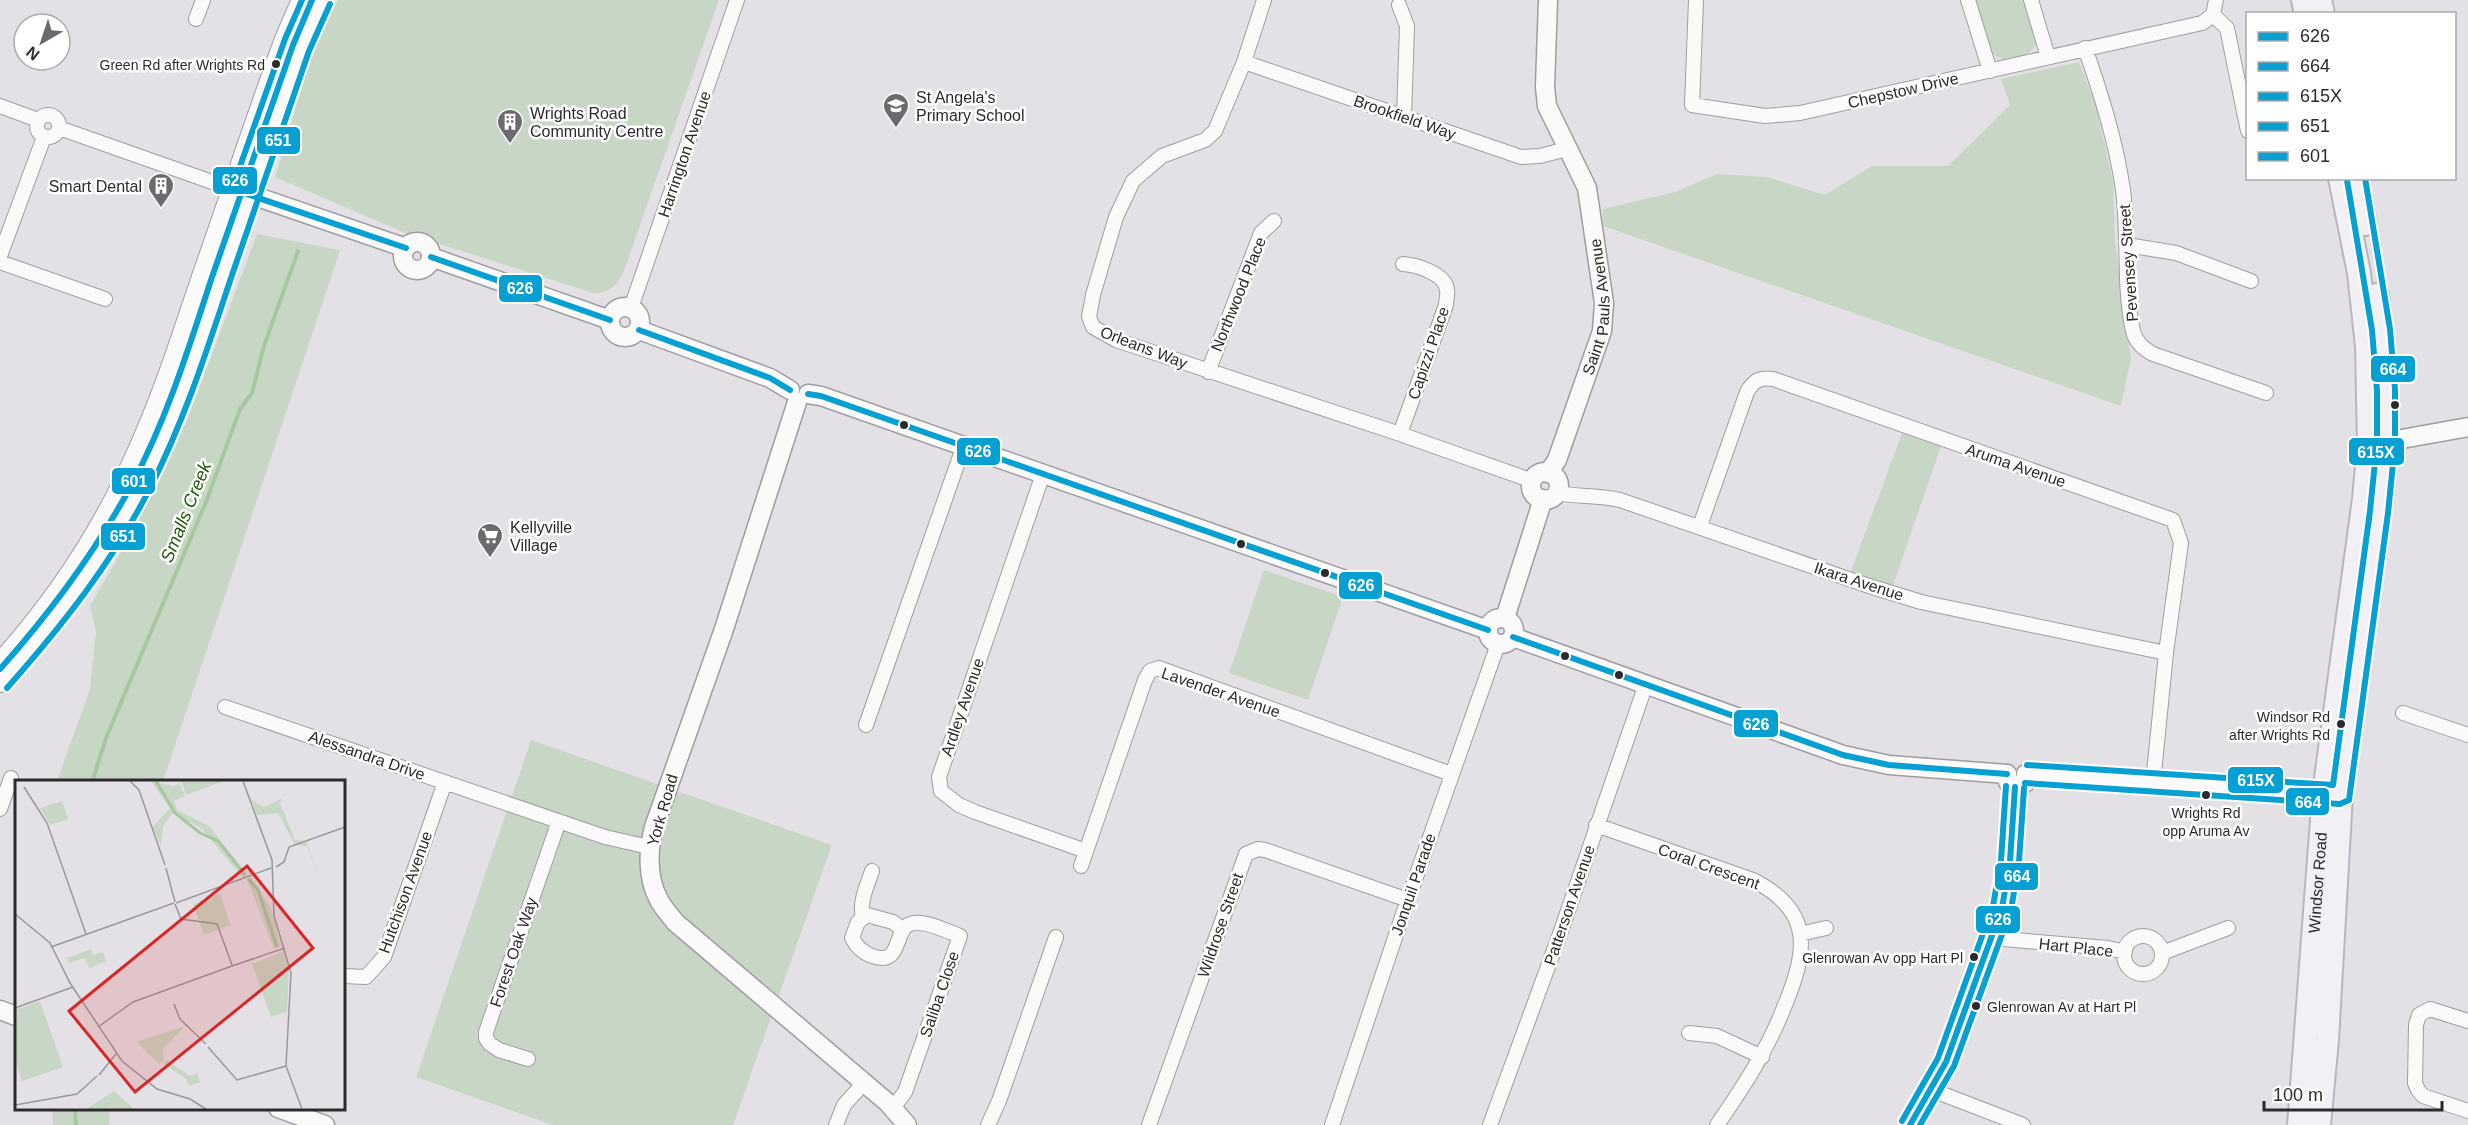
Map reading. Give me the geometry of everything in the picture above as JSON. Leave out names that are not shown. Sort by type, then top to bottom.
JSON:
[{"type":"main road","points":[[0,682],[43,635],[100,557],[157,454],[173,415],[285,39],[302,0]]},
{"type":"main road","points":[[0,663],[33,625],[69,574],[102,522],[122,484],[156,407],[241,192],[322,0]]},
{"type":"main road","name":"Windsor Road","points":[[2299,1125],[2333,794],[2354,689],[2382,495],[2359,273],[2340,180]]},
{"type":"main road","name":"Windsor Road","points":[[2356,180],[2373,269],[2383,345],[2386,422],[2377,443]]},
{"type":"main road","name":"Windsor Road","points":[[2319,1125],[2327,1040],[2333,794]]},
{"type":"street","points":[[196,19],[203,0]]},
{"type":"street","name":"Harrington Avenue","points":[[631,308],[737,0]]},
{"type":"street","name":"Orleans Way","points":[[1264,0],[1244,62],[1215,131],[1205,140],[1162,156],[1133,181],[1116,217],[1093,295],[1089,317],[1093,327],[1116,340],[1208,372],[1540,477]]},
{"type":"street","name":"Saint Pauls Avenue","points":[[1540,477],[1557,460],[1602,331],[1604,303],[1587,188],[1579,168],[1567,149],[1546,97],[1548,0]]},
{"type":"street","name":"Chepstow Drive","points":[[1696,0],[1692,105],[1765,116],[1800,113],[2085,48],[2202,24],[2213,15]]},
{"type":"street","points":[[1968,0],[1990,71]]},
{"type":"street","points":[[2031,0],[2048,57]]},
{"type":"street","points":[[2216,0],[2213,15],[2227,28],[2246,126]]},
{"type":"street","points":[[1399,4],[1407,26],[1404,117]]},
{"type":"street","name":"Pevensey Street","points":[[2085,48],[2104,103],[2122,189],[2129,295],[2134,333],[2141,347],[2153,354],[2266,393]]},
{"type":"street","name":"Brookfield Way","points":[[1244,62],[1521,158],[1567,149]]},
{"type":"street","points":[[0,106],[38,120]]},
{"type":"street","points":[[45,115],[50,115],[57,120],[59,128],[55,135],[44,137],[37,130],[38,120],[45,115]]},
{"type":"street","points":[[59,128],[406,248],[405,262],[411,269],[424,268],[431,257],[610,320]]},
{"type":"street","points":[[0,256],[44,137]]},
{"type":"street","name":"Northwood Place","points":[[1208,372],[1261,233],[1274,221]]},
{"type":"street","points":[[2127,245],[2176,253],[2252,281]]},
{"type":"street","points":[[0,262],[105,299]]},
{"type":"street","name":"Capizzi Place","points":[[1400,434],[1446,305],[1447,289],[1443,279],[1425,270],[1403,264]]},
{"type":"street","points":[[619,308],[631,308],[639,317],[639,330],[630,337],[622,338],[612,331],[610,320],[613,313],[619,308]]},
{"type":"street","points":[[639,330],[770,378],[798,395],[821,396],[1500,637],[1646,684],[1843,755],[1874,763],[2016,778],[2153,783],[2333,794]]},
{"type":"street","name":"Aruma Avenue","points":[[1700,526],[1747,392],[1757,380],[1773,379],[2173,520],[2181,543],[2166,653],[2153,783]]},
{"type":"street","name":"York Road","points":[[798,395],[724,629],[649,847],[651,874],[658,898],[675,922],[893,1108],[908,1125]]},
{"type":"street","points":[[2377,443],[2468,427]]},
{"type":"street","points":[[866,725],[964,446]]},
{"type":"street","name":"Ardley Avenue","points":[[1043,474],[939,777],[941,791],[959,805],[1086,851]]},
{"type":"street","points":[[1500,637],[1514,626],[1505,618],[1550,496],[1533,493],[1540,477]]},
{"type":"street","name":"Ikara Avenue","points":[[1550,496],[1598,495],[1620,500],[1921,602],[2166,653]]},
{"type":"street","name":"Jonquil Parade","points":[[1332,1125],[1500,637]]},
{"type":"street","name":"Lavender Avenue","points":[[1081,866],[1145,680],[1150,671],[1159,668],[1451,774]]},
{"type":"street","name":"Patterson Avenue","points":[[1490,1125],[1561,931],[1646,684]]},
{"type":"street","name":"Alessandra Drive","points":[[225,707],[605,837],[649,847]]},
{"type":"street","points":[[2403,713],[2468,735]]},
{"type":"street","points":[[0,809],[11,778]]},
{"type":"street","points":[[1911,1125],[1932,1090],[1956,1038],[1992,938],[2007,888],[2016,778]]},
{"type":"street","name":"Hutchison Avenue","points":[[345,976],[366,977],[384,957],[445,782]]},
{"type":"street","name":"Forest Oak Way","points":[[528,1059],[494,1047],[486,1038],[486,1032],[559,821]]},
{"type":"street","name":"Coral Crescent","points":[[1596,825],[1733,873],[1766,887],[1785,905],[1800,934],[1802,955],[1798,973],[1773,1036],[1718,1125]]},
{"type":"street","name":"Wildrose Street","points":[[1149,1125],[1246,854],[1258,849],[1265,850],[1408,900]]},
{"type":"street","points":[[862,917],[871,915],[893,922],[902,929],[897,948],[892,954],[877,957],[865,953],[852,938],[862,917],[862,900],[872,871]]},
{"type":"street","name":"Saliba Close","points":[[893,1108],[905,1092],[960,936],[918,923],[908,924],[902,929]]},
{"type":"street","points":[[1800,934],[1826,928]]},
{"type":"street","points":[[2162,953],[2228,928]]},
{"type":"street","name":"Hart Place","points":[[2147,936],[2157,942],[2162,959],[2157,969],[2140,974],[2126,964],[2124,952],[2130,941],[2147,936]]},
{"type":"street","points":[[988,1125],[999,1101],[1056,938]]},
{"type":"street","name":"Hart Place","points":[[1992,938],[2108,948],[2124,952]]},
{"type":"street","points":[[2468,1022],[2430,1009],[2419,1015],[2416,1022],[2415,1083],[2423,1096],[2468,1111]]},
{"type":"street","points":[[0,1010],[15,1016]]},
{"type":"street","points":[[1689,1033],[1717,1036],[1762,1057]]},
{"type":"street","points":[[836,1125],[844,1105],[864,1083]]},
{"type":"street","points":[[1932,1090],[2023,1125]]},
{"type":"street","points":[[283,1110],[324,1125]]},
{"type":"green space","points":[[338,0],[719,0],[623,274],[614,286],[607,291],[593,293],[405,233],[275,177],[311,56]]},
{"type":"green space","points":[[1975,0],[2025,0],[2035,27],[2036,43],[2032,49],[2014,58],[1997,57],[1992,53]]},
{"type":"green space","points":[[2079,62],[2096,106],[2113,181],[2115,241],[2131,358],[2121,406],[1603,226],[1603,209],[1675,192],[1717,174],[1767,177],[1825,195],[1872,166],[1948,166],[2010,105],[2001,79]]},
{"type":"green space","points":[[257,234],[340,250],[163,780],[57,780],[90,689],[96,633],[90,606],[125,545],[188,418]]},
{"type":"green space","points":[[1902,433],[1941,446],[1892,589],[1851,571]]},
{"type":"green space","points":[[1264,570],[1343,597],[1308,700],[1229,673]]},
{"type":"green space","points":[[531,740],[832,845],[733,1125],[553,1125],[416,1077]]},
{"type":"green space","points":[[52,1110],[110,1110],[109,1125],[53,1125]]},
{"type":"waterway","name":"Smalls Creek","points":[[93,780],[106,738],[206,502],[240,409],[252,393],[264,346],[298,251]]},
{"type":"waterway","name":"Smalls Creek","points":[[75,1110],[76,1125]]},
{"type":"transit line","name":"626","points":[[302,0],[285,39],[232,189],[406,248]]},
{"type":"transit line","name":"601","points":[[0,669],[55,603],[88,557],[145,459],[195,330],[293,45],[312,0]]},
{"type":"transit line","name":"651","points":[[7,688],[47,642],[102,569],[134,517],[162,464],[204,359],[309,51],[330,4]]},
{"type":"transit line","name":"615X","points":[[2027,765],[2333,785],[2377,443],[2377,391],[2372,330],[2347,180]]},
{"type":"transit line","name":"664","points":[[2025,783],[2340,804],[2349,800],[2388,513],[2395,444],[2395,390],[2390,329],[2365,180]]},
{"type":"transit line","name":"626","points":[[431,257],[610,320]]},
{"type":"transit line","name":"626","points":[[639,330],[770,378],[790,390]]},
{"type":"transit line","name":"626","points":[[808,394],[821,396],[1488,630]]},
{"type":"transit line","name":"626","points":[[1513,637],[1843,755],[1889,765],[2007,774]]},
{"type":"transit line","name":"615X","points":[[1902,1121],[1938,1058],[1993,906],[2001,860],[2006,786]]},
{"type":"transit line","name":"626","points":[[1910,1125],[1946,1062],[2002,908],[2010,861],[2015,787]]},
{"type":"transit line","name":"664","points":[[1920,1125],[1954,1066],[2011,910],[2019,862],[2024,788]]},
{"type":"place","name":"Green Rd after Wrights Rd","points":[[276,64]]},
{"type":"place","name":"St Angela's Primary School","points":[[896,129]]},
{"type":"place","name":"Wrights Road Community Centre","points":[[510,145]]},
{"type":"place","name":"Smart Dental","points":[[161,209]]},
{"type":"place","name":"Kellyville Village","points":[[490,559]]},
{"type":"place","name":"Windsor Rd after Wrights Rd","points":[[2341,724]]},
{"type":"place","name":"Wrights Rd opp Aruma Av","points":[[2206,795]]},
{"type":"place","name":"Glenrowan Av opp Hart Pl","points":[[1974,957]]},
{"type":"place","name":"Glenrowan Av at Hart Pl","points":[[1976,1006]]}]
